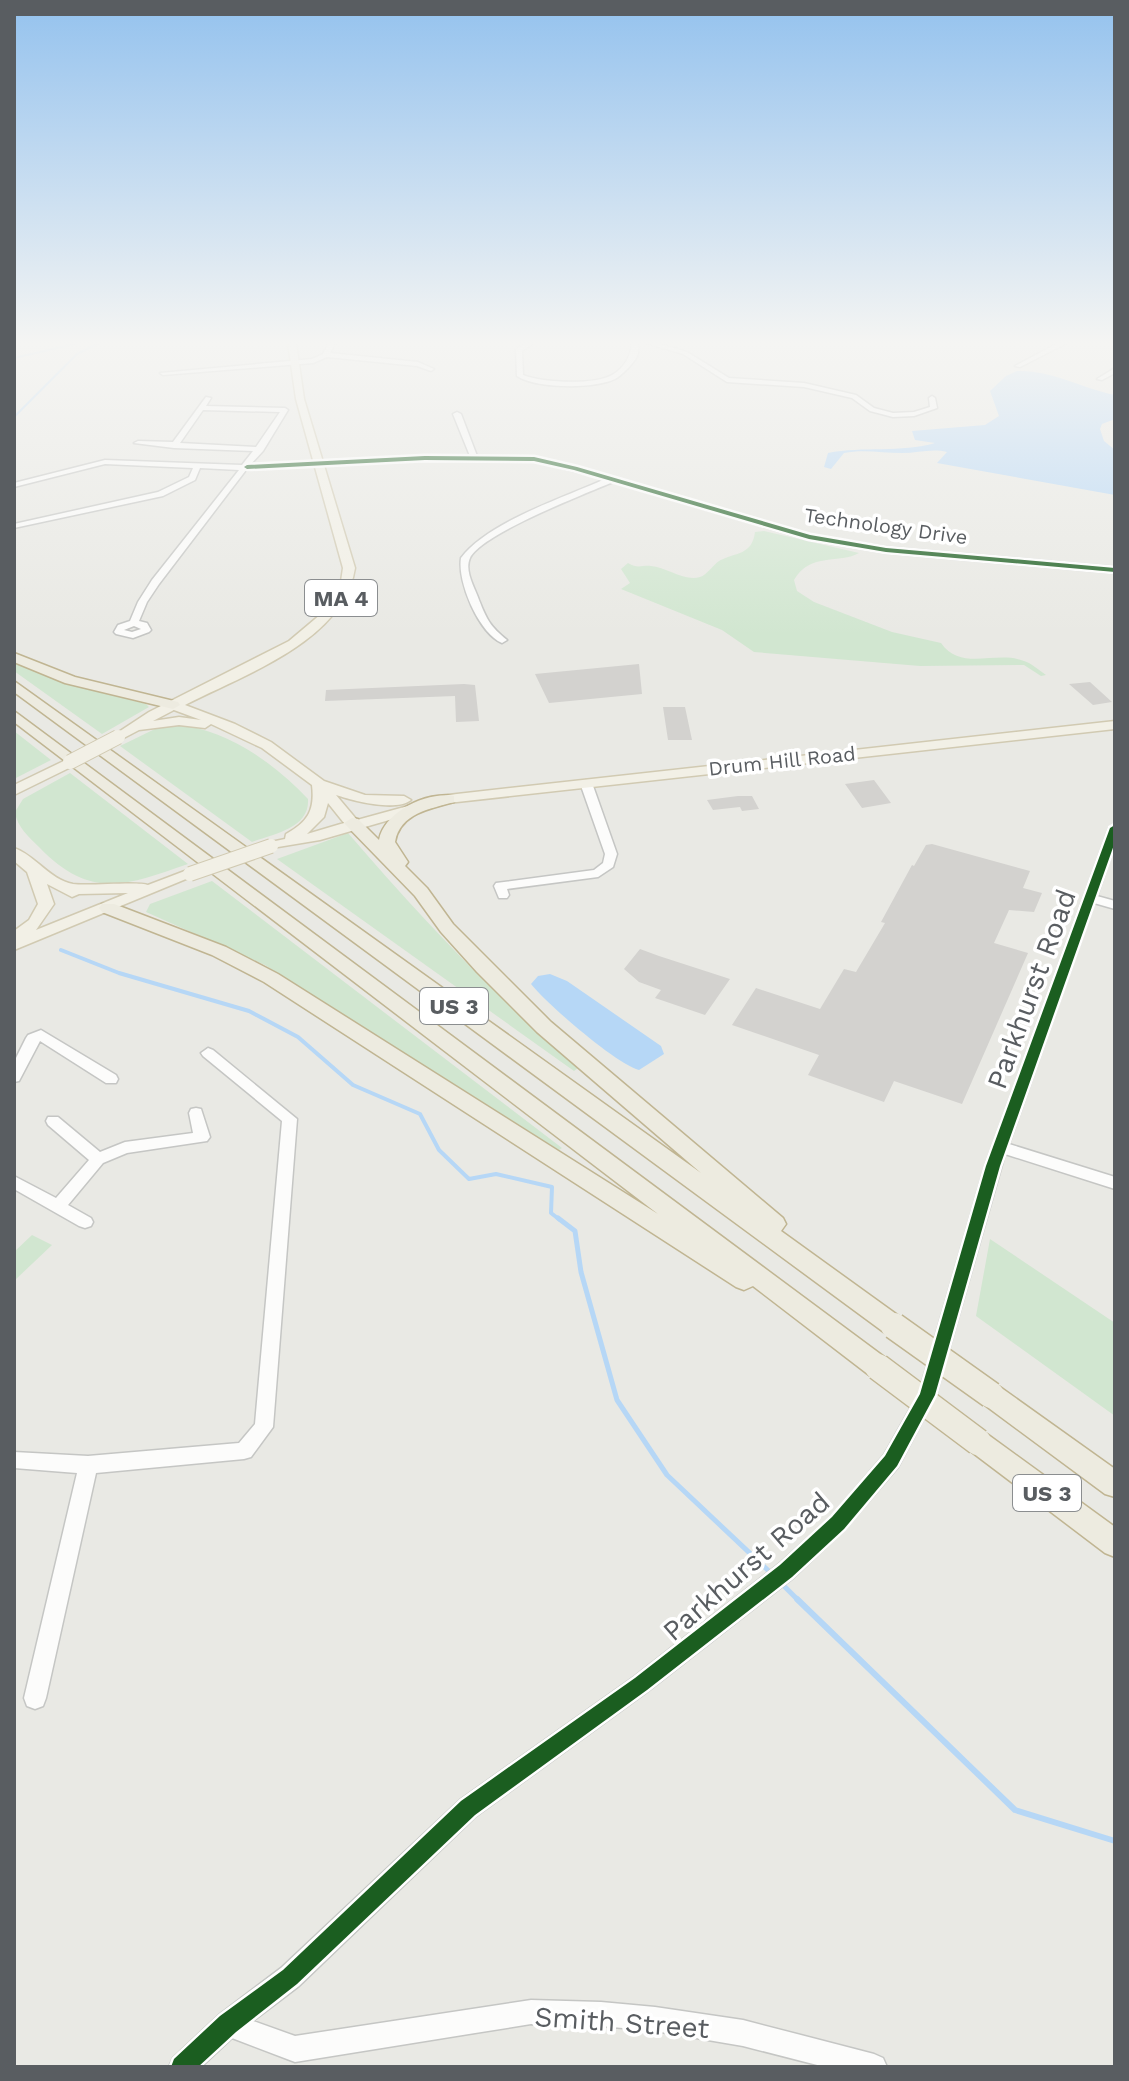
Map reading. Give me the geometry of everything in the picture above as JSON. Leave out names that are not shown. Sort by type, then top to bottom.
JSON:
[{"type":"highway","points":[[14,657],[70,680],[173,705]]},
{"type":"highway","name":"US 3","points":[[14,685],[1115,1485]]},
{"type":"highway","name":"US 3","points":[[14,715],[1115,1544]]},
{"type":"highway","points":[[448,799],[408,812],[395,821],[388,831],[387,842],[409,879],[447,928],[544,1027],[894,1326]]},
{"type":"highway","points":[[352,823],[409,879]]},
{"type":"highway","points":[[108,908],[219,951],[271,978],[878,1367]]},
{"type":"main road","name":"MA 4","points":[[14,791],[293,644],[314,629],[342,597],[349,568],[312,440]]},
{"type":"main road","points":[[232,678],[218,692],[215,702],[244,733]]},
{"type":"main road","points":[[173,705],[244,733],[279,752],[318,783],[352,823]]},
{"type":"main road","points":[[122,735],[179,721],[244,733]]},
{"type":"main road","name":"Drum Hill Road","points":[[318,783],[345,795],[369,800],[448,799],[1115,725]]},
{"type":"main road","points":[[14,942],[299,833],[317,817],[322,803],[318,783]]},
{"type":"main road","name":"Drum Hill Road","points":[[271,846],[300,841],[352,823],[448,799]]},
{"type":"main road","points":[[14,853],[63,888],[108,908]]},
{"type":"main road","points":[[14,942],[35,923],[46,904],[34,870]]},
{"type":"main road","points":[[63,888],[125,890],[171,881]]},
{"type":"street","points":[[174,446],[178,440]]},
{"type":"street","points":[[134,623],[137,611],[154,585],[266,440]]},
{"type":"street","points":[[467,440],[474,457]]},
{"type":"street","points":[[138,443],[260,449]]},
{"type":"street","name":"Technology Drive","points":[[319,465],[474,457],[557,463],[776,529],[837,542],[920,554],[1115,570]]},
{"type":"street","name":"Technology Drive","points":[[319,465],[517,459]]},
{"type":"street","points":[[14,485],[105,462],[247,467],[319,465]]},
{"type":"street","points":[[14,526],[160,494],[192,478],[198,465]]},
{"type":"street","points":[[502,640],[484,625],[471,590],[465,571],[465,559],[470,551],[492,535],[612,479]]},
{"type":"street","points":[[503,895],[500,886],[598,873],[609,864],[611,854],[586,783]]},
{"type":"street","name":"Parkhurst Road","points":[[182,2067],[228,2024],[290,1977],[468,1808],[743,1607],[786,1571],[869,1489],[896,1454],[918,1416],[1000,1147],[1115,828]]},
{"type":"street","points":[[1089,898],[1115,905]]},
{"type":"street","points":[[14,1077],[33,1038],[41,1035],[111,1079]]},
{"type":"street","points":[[14,1460],[88,1465],[244,1451],[264,1427],[290,1119],[208,1053]]},
{"type":"street","points":[[58,1206],[98,1159],[125,1148],[202,1137],[196,1113]]},
{"type":"street","points":[[53,1121],[98,1159]]},
{"type":"street","points":[[1000,1147],[1115,1183]]},
{"type":"street","points":[[14,1182],[85,1222]]},
{"type":"street","points":[[35,1698],[88,1465]]},
{"type":"street","name":"Smith Street","points":[[228,2024],[295,2049],[531,2012],[601,2014],[743,2033],[874,2067]]},
{"type":"green space","points":[[764,531],[859,553],[817,562],[801,571],[794,580],[797,591],[814,602],[892,632],[941,643],[958,656],[969,659],[1013,658],[1029,663],[1046,675],[1041,676],[1024,665],[920,666],[754,652],[722,630],[621,589],[630,583],[621,569],[628,563],[657,567],[688,578],[700,577],[719,561],[747,549],[755,532]]},
{"type":"green space","points":[[14,663],[69,684],[149,707],[102,734],[14,671]]},
{"type":"green space","points":[[177,725],[214,733],[265,761],[308,799],[303,817],[280,833],[252,842],[120,746],[159,727]]},
{"type":"green space","points":[[14,731],[51,760],[14,779]]},
{"type":"green space","points":[[70,773],[188,864],[146,878],[110,884],[93,882],[58,864],[24,831],[15,812],[23,799]]},
{"type":"green space","points":[[348,833],[458,955],[578,1068],[574,1071],[277,859]]},
{"type":"green space","points":[[212,881],[562,1148],[559,1150],[265,965],[146,912],[150,904]]},
{"type":"green space","points":[[32,1235],[52,1245],[14,1281],[14,1252]]},
{"type":"green space","points":[[990,1239],[1115,1323],[1115,1416],[976,1316]]},
{"type":"water","points":[[916,440],[1104,440],[1115,450],[1115,495],[937,463],[947,452],[941,451],[851,452],[844,453],[831,469],[824,467],[828,453],[909,448],[935,443]]},
{"type":"water","points":[[550,974],[567,981],[661,1046],[664,1054],[639,1070],[615,1057],[566,1018],[531,984],[538,976]]},
{"type":"building","points":[[639,664],[642,694],[549,703],[535,674]]},
{"type":"building","points":[[1090,682],[1112,702],[1093,705],[1069,684]]},
{"type":"building","points":[[475,685],[479,721],[456,722],[455,696],[325,701],[326,690]]},
{"type":"building","points":[[663,707],[685,707],[692,740],[668,740]]},
{"type":"building","points":[[874,780],[891,803],[862,808],[845,784]]},
{"type":"building","points":[[752,796],[759,809],[742,811],[740,807],[713,810],[707,800]]},
{"type":"building","points":[[932,844],[1030,871],[1023,888],[1042,893],[1034,912],[1009,910],[994,943],[1028,953],[962,1104],[894,1081],[884,1102],[808,1075],[819,1055],[732,1025],[756,988],[820,1009],[844,969],[856,972],[885,923],[881,922],[912,865],[926,845]]},
{"type":"building","points":[[640,949],[730,979],[705,1015],[655,998],[661,990],[639,982],[624,969]]},
{"type":"waterway","points":[[61,950],[119,973],[249,1011],[298,1037],[353,1085],[420,1114],[439,1150],[469,1179],[496,1174],[552,1187],[551,1213],[560,1220]]},
{"type":"waterway","points":[[558,1218],[575,1231],[581,1272],[617,1400],[667,1475],[773,1575]]},
{"type":"waterway","points":[[782,1584],[797,1599]]},
{"type":"waterway","points":[[797,1599],[1015,1810],[1115,1841]]},
{"type":"cycle path","points":[[247,467],[425,458],[534,459],[575,468],[809,537],[886,550],[1115,570]]},
{"type":"cycle path","points":[[182,2067],[228,2024],[290,1977],[468,1808],[641,1684],[786,1571],[838,1523],[891,1461],[927,1395],[993,1166],[1115,828]]}]
